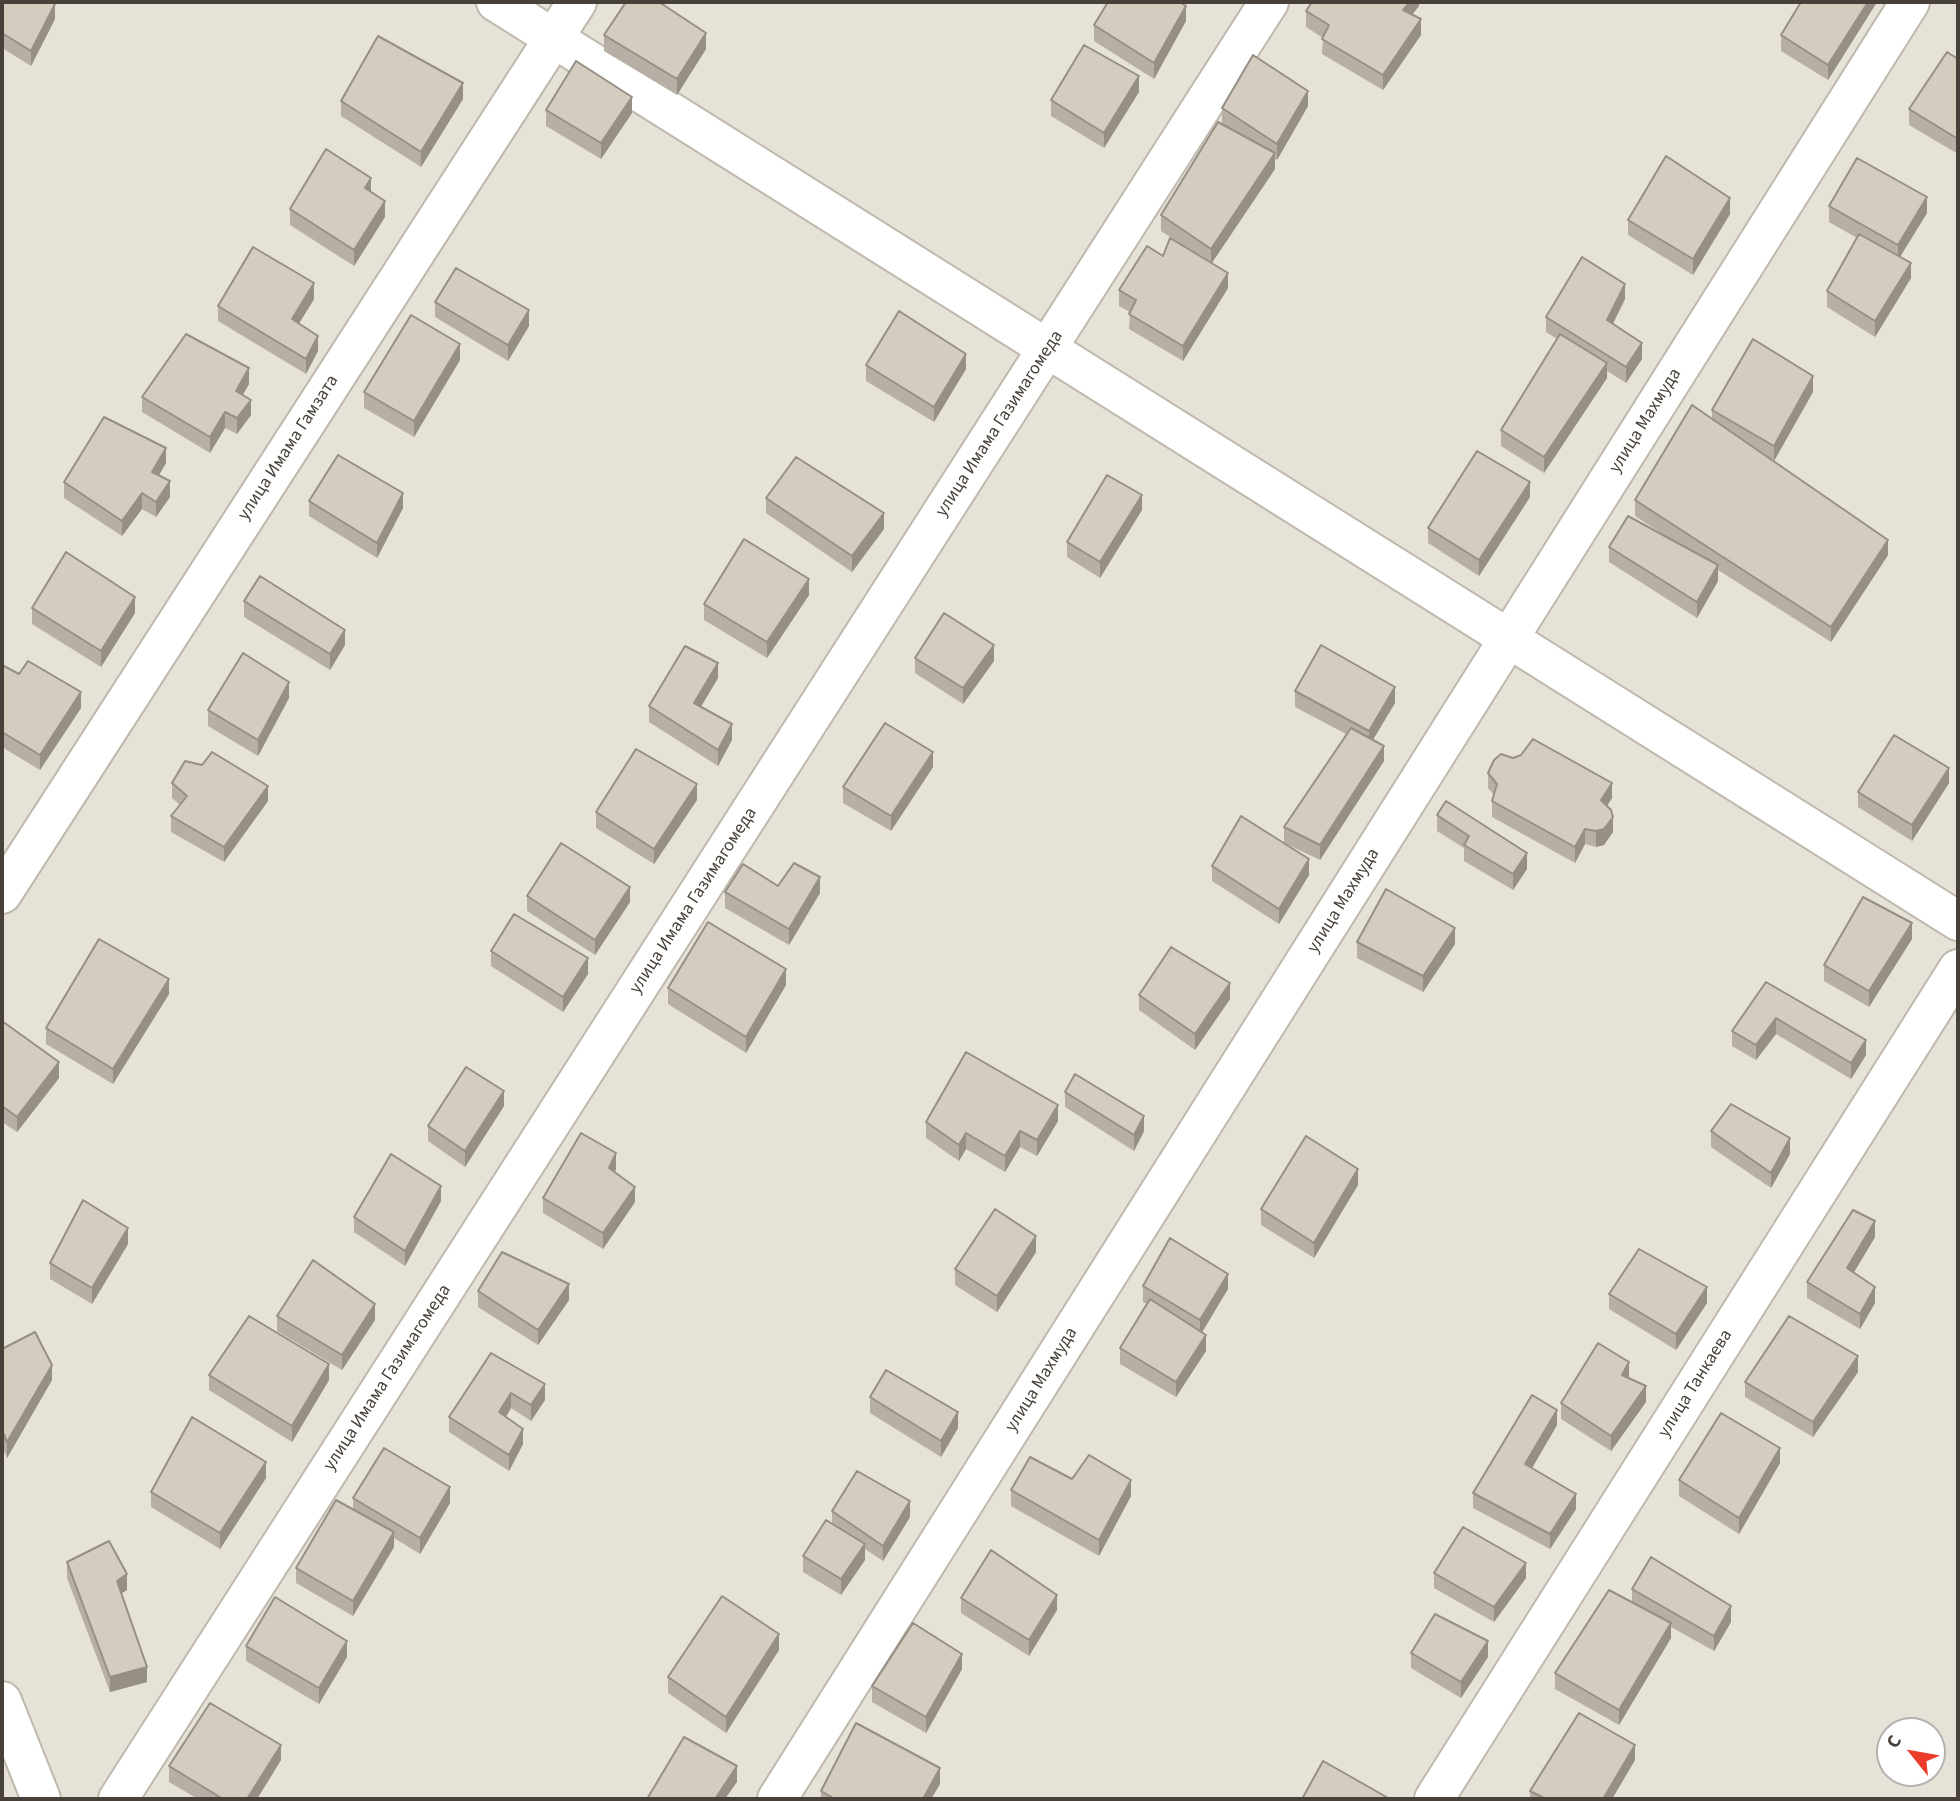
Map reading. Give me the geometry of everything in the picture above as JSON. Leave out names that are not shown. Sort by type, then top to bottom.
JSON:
[{"type":"street","points":[[496,2],[1958,920]]},
{"type":"street","name":"улица Имама Гамзата","points":[[2,894],[576,2]]},
{"type":"street","name":"улица Имама Газимагомеда","points":[[118,1799],[1269,2]]},
{"type":"street","name":"улица Махмуда","points":[[777,1799],[1910,2]]},
{"type":"street","name":"улица Танкаева","points":[[1434,1799],[1958,969]]},
{"type":"street","points":[[2,1701],[41,1799]]},
{"type":"shaded area","points":[[2,2],[1958,2],[1958,1799],[2,1799]]},
{"type":"building","points":[[2,2],[55,4],[31,51],[2,33]]},
{"type":"building","points":[[626,2],[659,2],[706,33],[677,79],[604,35]]},
{"type":"building","points":[[1108,2],[1180,2],[1186,6],[1154,63],[1094,25]]},
{"type":"building","points":[[1312,2],[1410,2],[1403,10],[1421,19],[1383,75],[1322,39],[1329,25],[1306,11]]},
{"type":"building","points":[[1801,2],[1868,2],[1828,65],[1781,35]]},
{"type":"building","points":[[378,36],[463,83],[421,152],[341,101]]},
{"type":"building","points":[[1084,45],[1139,76],[1104,133],[1051,100]]},
{"type":"building","points":[[1947,52],[1958,59],[1958,139],[1909,109]]},
{"type":"building","points":[[1253,55],[1308,91],[1277,144],[1222,108]]},
{"type":"building","points":[[576,61],[632,97],[601,143],[546,110]]},
{"type":"building","points":[[1218,122],[1275,153],[1211,249],[1161,215]]},
{"type":"building","points":[[326,149],[371,178],[365,188],[385,201],[354,250],[290,209]]},
{"type":"building","points":[[1666,156],[1730,198],[1693,259],[1628,220]]},
{"type":"building","points":[[1857,158],[1927,197],[1898,245],[1829,206]]},
{"type":"building","points":[[1859,234],[1911,263],[1875,321],[1827,291]]},
{"type":"building","points":[[1170,238],[1228,273],[1183,346],[1129,314],[1136,300],[1119,290],[1147,246],[1163,256]]},
{"type":"building","points":[[253,247],[314,283],[292,319],[318,336],[306,359],[218,306]]},
{"type":"building","points":[[1582,257],[1625,284],[1607,320],[1642,343],[1626,367],[1546,317]]},
{"type":"building","points":[[456,268],[529,310],[508,345],[435,302]]},
{"type":"building","points":[[899,311],[966,354],[934,407],[866,365]]},
{"type":"building","points":[[411,315],[460,344],[414,421],[364,392]]},
{"type":"building","points":[[186,334],[249,368],[236,391],[251,400],[237,418],[225,412],[210,437],[142,397]]},
{"type":"building","points":[[1560,334],[1607,363],[1544,457],[1501,430]]},
{"type":"building","points":[[1753,339],[1813,376],[1774,446],[1712,410]]},
{"type":"building","points":[[1692,405],[1888,540],[1831,627],[1635,500]]},
{"type":"building","points":[[104,417],[166,448],[152,472],[170,481],[156,502],[142,493],[122,521],[64,482]]},
{"type":"building","points":[[1477,451],[1530,482],[1479,560],[1428,528]]},
{"type":"building","points":[[338,455],[403,493],[377,543],[309,501]]},
{"type":"building","points":[[796,457],[884,513],[852,556],[766,498]]},
{"type":"building","points":[[1107,475],[1142,495],[1100,562],[1067,542]]},
{"type":"building","points":[[1628,516],[1718,565],[1697,602],[1609,547]]},
{"type":"building","points":[[744,539],[809,579],[767,642],[704,604]]},
{"type":"building","points":[[66,552],[135,597],[101,651],[32,608]]},
{"type":"building","points":[[260,576],[345,630],[330,654],[244,601]]},
{"type":"building","points":[[944,613],[994,645],[963,688],[915,658]]},
{"type":"building","points":[[1321,645],[1395,687],[1369,731],[1295,691]]},
{"type":"building","points":[[685,646],[718,663],[694,703],[732,724],[718,750],[649,706]]},
{"type":"building","points":[[243,653],[289,682],[258,740],[208,710]]},
{"type":"building","points":[[28,661],[81,692],[40,755],[2,732],[2,665],[19,674]]},
{"type":"building","points":[[885,723],[933,752],[891,816],[843,787]]},
{"type":"building","points":[[1351,728],[1384,746],[1320,845],[1284,827]]},
{"type":"building","points":[[1894,735],[1949,768],[1912,825],[1858,792]]},
{"type":"building","points":[[1533,739],[1612,783],[1601,800],[1611,810],[1613,817],[1604,829],[1585,829],[1575,847],[1492,801],[1497,784],[1488,773],[1494,760],[1501,754],[1513,758],[1521,755]]},
{"type":"building","points":[[636,749],[697,784],[654,849],[596,812]]},
{"type":"building","points":[[212,752],[268,786],[224,847],[171,816],[187,796],[172,783],[185,761],[202,765]]},
{"type":"building","points":[[1446,801],[1527,853],[1513,874],[1464,845],[1469,836],[1437,815]]},
{"type":"building","points":[[1241,816],[1309,859],[1279,909],[1212,866]]},
{"type":"building","points":[[561,843],[630,887],[595,940],[527,896]]},
{"type":"building","points":[[794,863],[820,877],[789,929],[725,892],[743,864],[778,886]]},
{"type":"building","points":[[1386,889],[1455,928],[1423,976],[1357,942]]},
{"type":"building","points":[[1863,897],[1912,923],[1869,991],[1824,965]]},
{"type":"building","points":[[514,914],[588,958],[563,997],[491,951]]},
{"type":"building","points":[[708,922],[786,969],[746,1037],[668,988]]},
{"type":"building","points":[[99,939],[169,979],[113,1069],[46,1028]]},
{"type":"building","points":[[1171,947],[1230,983],[1195,1034],[1139,995]]},
{"type":"building","points":[[1766,982],[1866,1040],[1851,1063],[1776,1018],[1756,1045],[1732,1031]]},
{"type":"building","points":[[2,1021],[59,1062],[17,1117],[2,1106]]},
{"type":"building","points":[[966,1052],[1058,1105],[1037,1140],[1020,1131],[1005,1156],[966,1133],[959,1145],[926,1122]]},
{"type":"building","points":[[466,1067],[504,1091],[465,1151],[428,1126]]},
{"type":"building","points":[[1075,1074],[1144,1116],[1134,1135],[1065,1092]]},
{"type":"building","points":[[1731,1104],[1790,1138],[1771,1173],[1711,1131]]},
{"type":"building","points":[[581,1133],[616,1153],[609,1168],[635,1187],[603,1233],[543,1198]]},
{"type":"building","points":[[1306,1136],[1358,1169],[1314,1243],[1261,1209]]},
{"type":"building","points":[[391,1154],[441,1186],[405,1251],[354,1217]]},
{"type":"building","points":[[83,1200],[128,1228],[92,1288],[50,1263]]},
{"type":"building","points":[[995,1209],[1036,1236],[997,1296],[955,1269]]},
{"type":"building","points":[[1853,1210],[1875,1221],[1847,1268],[1875,1287],[1860,1314],[1807,1282]]},
{"type":"building","points":[[1170,1238],[1228,1274],[1200,1320],[1143,1286]]},
{"type":"building","points":[[1639,1249],[1707,1287],[1676,1334],[1609,1294]]},
{"type":"building","points":[[502,1252],[569,1284],[538,1330],[478,1291]]},
{"type":"building","points":[[313,1260],[375,1304],[342,1355],[277,1316]]},
{"type":"building","points":[[1150,1299],[1206,1335],[1176,1382],[1120,1348]]},
{"type":"building","points":[[249,1316],[329,1364],[292,1426],[209,1375]]},
{"type":"building","points":[[1789,1316],[1858,1356],[1813,1422],[1745,1382]]},
{"type":"building","points":[[35,1332],[52,1365],[7,1442],[2,1430],[2,1349]]},
{"type":"building","points":[[1598,1343],[1629,1362],[1622,1375],[1646,1386],[1611,1436],[1561,1403]]},
{"type":"building","points":[[491,1353],[545,1384],[531,1405],[511,1393],[499,1412],[523,1429],[509,1455],[449,1417]]},
{"type":"building","points":[[886,1370],[958,1412],[941,1441],[870,1397]]},
{"type":"building","points":[[1532,1395],[1557,1410],[1525,1464],[1576,1494],[1550,1534],[1473,1493]]},
{"type":"building","points":[[1721,1413],[1780,1448],[1739,1518],[1679,1480]]},
{"type":"building","points":[[192,1417],[266,1462],[220,1533],[151,1492]]},
{"type":"building","points":[[384,1448],[450,1487],[420,1538],[353,1498]]},
{"type":"building","points":[[1089,1455],[1131,1480],[1099,1540],[1011,1490],[1030,1457],[1072,1479]]},
{"type":"building","points":[[857,1471],[910,1501],[883,1546],[832,1511]]},
{"type":"building","points":[[336,1500],[394,1532],[353,1601],[296,1568]]},
{"type":"building","points":[[826,1520],[865,1544],[841,1579],[803,1556]]},
{"type":"building","points":[[1463,1527],[1526,1563],[1494,1607],[1434,1573]]},
{"type":"building","points":[[109,1541],[127,1574],[117,1581],[147,1667],[110,1677],[67,1562]]},
{"type":"building","points":[[991,1550],[1057,1595],[1029,1640],[961,1598]]},
{"type":"building","points":[[1651,1557],[1731,1606],[1714,1636],[1632,1589]]},
{"type":"building","points":[[1609,1590],[1671,1623],[1619,1710],[1555,1673]]},
{"type":"building","points":[[722,1596],[779,1634],[726,1717],[668,1677]]},
{"type":"building","points":[[275,1597],[347,1641],[319,1688],[246,1646]]},
{"type":"building","points":[[1435,1614],[1488,1641],[1461,1682],[1411,1653]]},
{"type":"building","points":[[913,1623],[962,1654],[926,1717],[872,1686]]},
{"type":"building","points":[[210,1703],[281,1745],[247,1799],[223,1799],[169,1766]]},
{"type":"building","points":[[1579,1713],[1635,1745],[1603,1799],[1546,1799],[1530,1791]]},
{"type":"building","points":[[856,1723],[940,1768],[923,1799],[835,1799],[821,1791]]},
{"type":"building","points":[[684,1737],[737,1766],[715,1799],[647,1799]]},
{"type":"building","points":[[1323,1761],[1390,1799],[1302,1799]]}]
